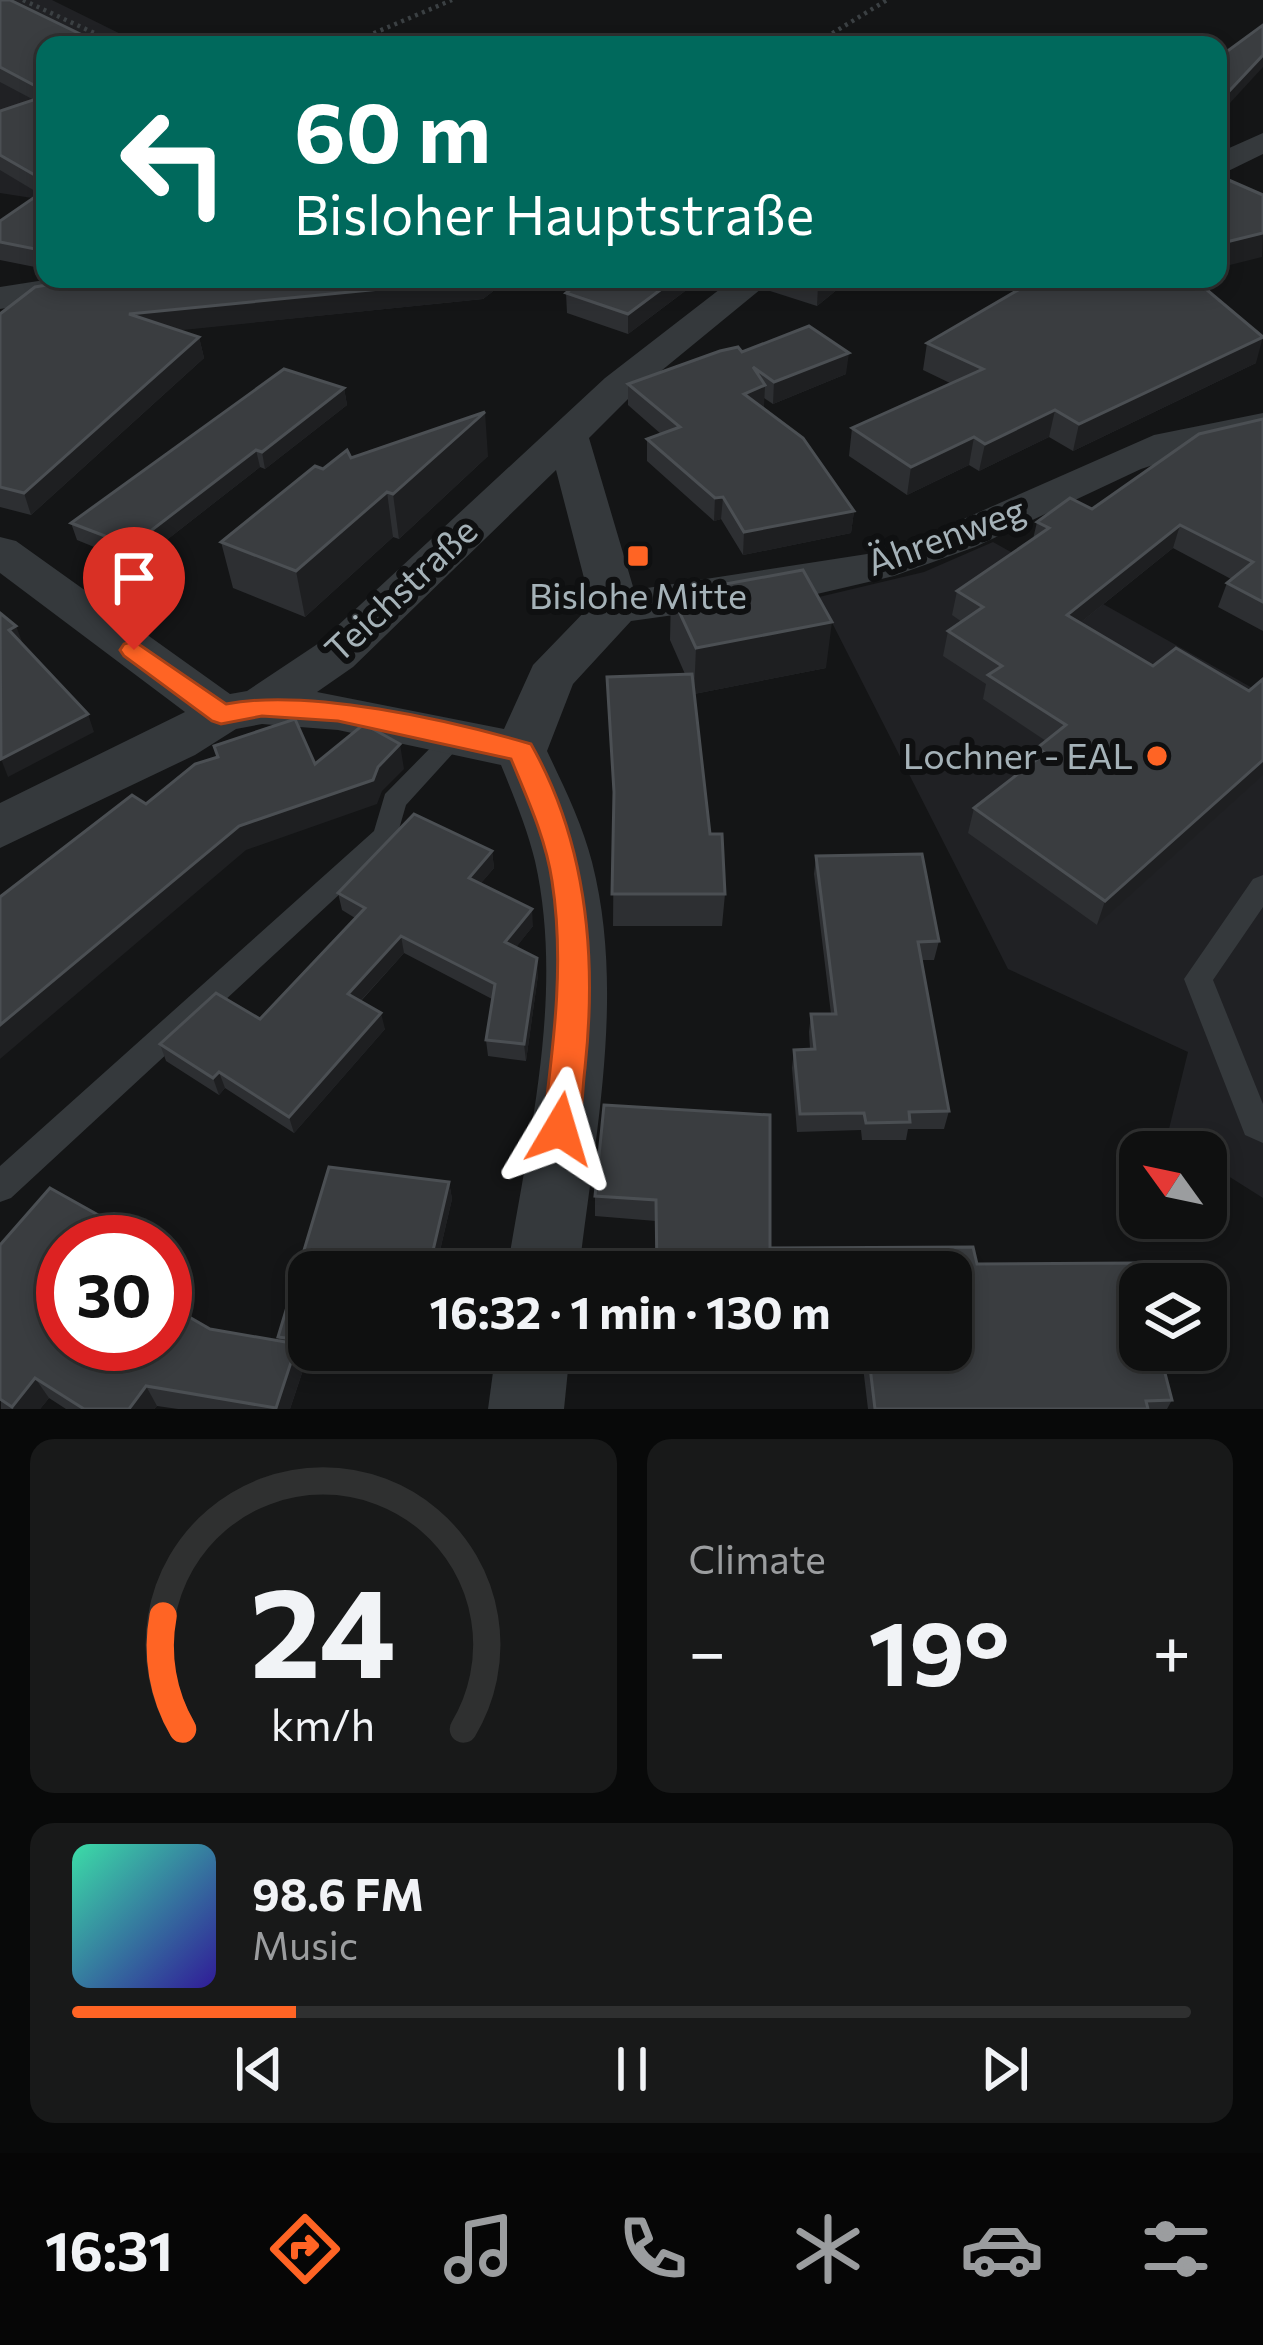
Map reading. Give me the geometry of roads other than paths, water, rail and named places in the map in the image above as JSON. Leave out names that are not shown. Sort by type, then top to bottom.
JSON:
[{"type":"street","points":[[1227,161],[1263,142]]},
{"type":"street","points":[[0,298],[63,288]]},
{"type":"street","name":"Teichstraße","points":[[0,827],[242,710],[336,655],[620,386],[744,288]]},
{"type":"street","name":"Ährenweg","points":[[616,608],[838,574],[910,556],[994,524],[1169,440],[1263,425]]},
{"type":"street","points":[[546,1251],[575,1004],[568,880],[547,811],[521,751],[550,677],[616,608],[567,434]]},
{"type":"street","points":[[0,551],[242,710],[338,712],[521,751]]},
{"type":"street","points":[[526,1409],[531,1371]]},
{"type":"lane","points":[[0,1187],[386,836],[394,800],[454,739]]},
{"type":"lane","points":[[1263,886],[1198,979],[1256,1125],[1263,1129]]},
{"type":"place","name":"Bislohe Mitte","points":[[638,556]]},
{"type":"place","name":"Lochner - EAL","points":[[1157,756]]}]
